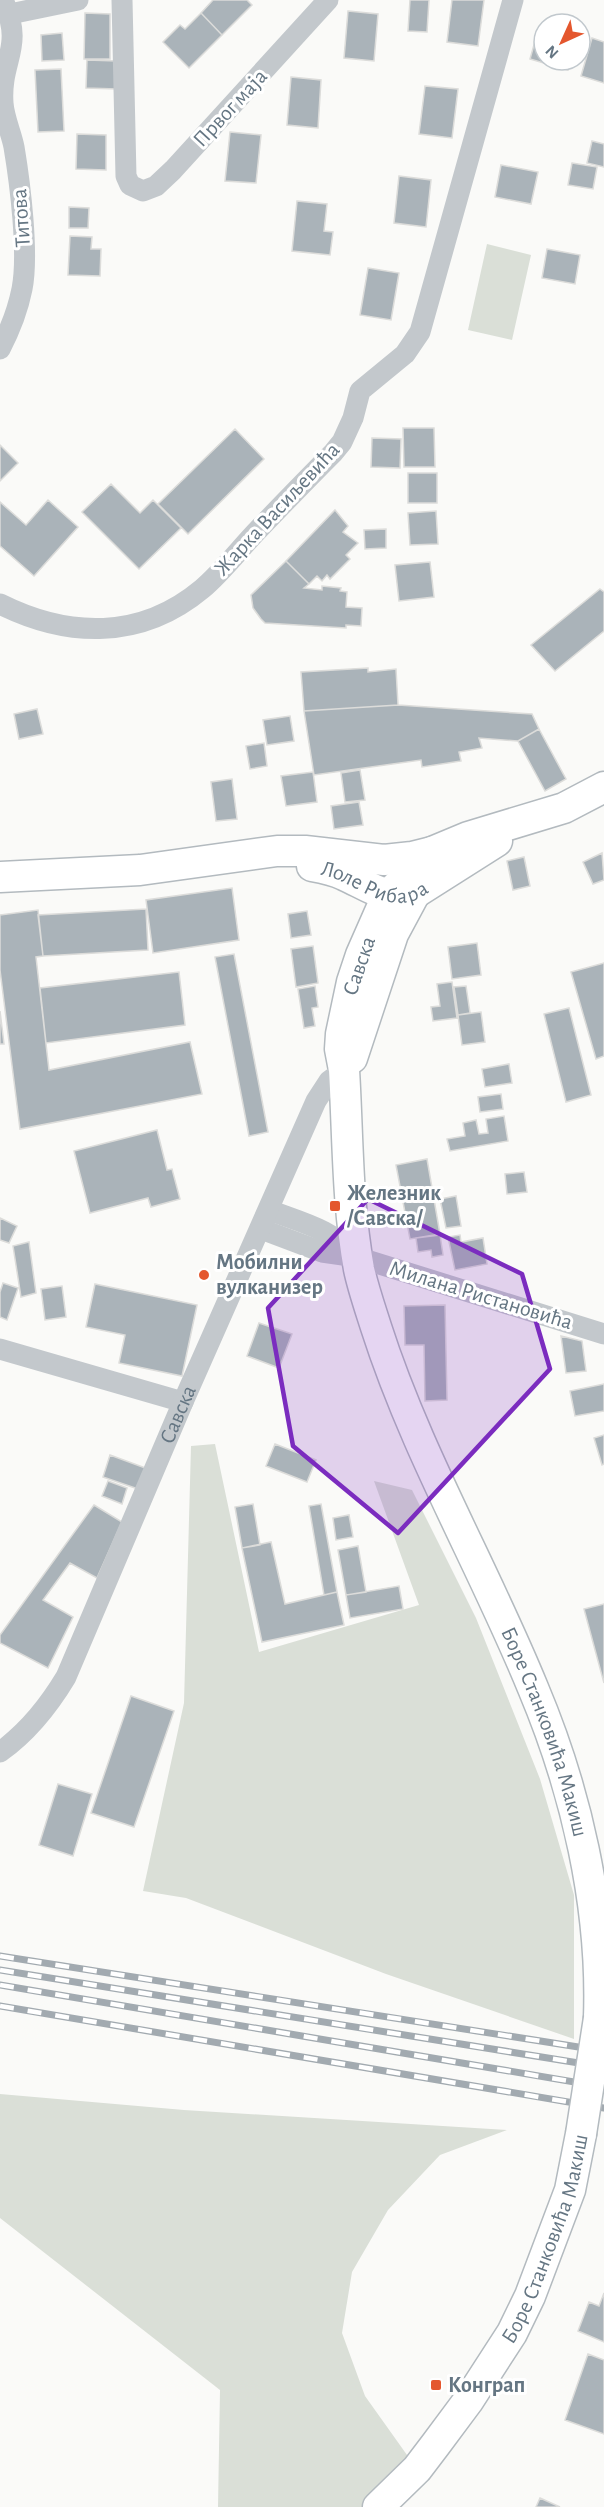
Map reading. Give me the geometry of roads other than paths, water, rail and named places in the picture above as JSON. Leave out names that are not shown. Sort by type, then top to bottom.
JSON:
[{"type":"main road","name":"Лоле Рибара","points":[[400,880],[432,852],[468,837],[564,808],[604,787]]},
{"type":"main road","name":"Лоле Рибара","points":[[0,877],[140,870],[276,851],[305,851],[400,880],[532,819]]},
{"type":"main road","name":"Савска","points":[[344,1070],[356,1053],[370,996],[393,934],[400,880]]},
{"type":"main road","name":"Боре Станковића Макиш","points":[[344,1070],[351,1204],[357,1257],[376,1327],[411,1421],[533,1688],[563,1772],[589,1875],[599,1966],[599,2018],[570,2190],[534,2286],[512,2333],[468,2401],[417,2469],[378,2507]]},
{"type":"street","name":"Титова","points":[[0,349],[14,318],[24,278],[18,172],[14,144],[3,105],[4,81],[13,45],[7,7],[78,0]]},
{"type":"street","name":"Првог маја","points":[[122,0],[126,176],[130,185],[140,190],[151,189],[160,183],[328,0]]},
{"type":"street","name":"Жарка Васиљевића","points":[[0,604],[51,625],[80,629],[111,629],[154,617],[188,599],[206,585],[337,448],[353,418],[360,391],[405,354],[420,332],[513,0]]},
{"type":"street","name":"Савска","points":[[0,1752],[21,1736],[51,1701],[66,1677],[183,1402],[316,1101],[329,1081],[344,1070]]},
{"type":"street","name":"Милана Ристановића","points":[[265,1220],[331,1233],[344,1242],[357,1257],[604,1335]]},
{"type":"street","points":[[0,1349],[183,1402]]},
{"type":"railway","points":[[0,1956],[604,2051]]},
{"type":"railway","points":[[0,1970],[604,2067]]},
{"type":"railway","points":[[0,1985],[604,2087]]},
{"type":"railway","points":[[0,2006],[604,2108]]},
{"type":"place","name":"Железник /Савска/","points":[[335,1206]]},
{"type":"place","name":"Мобилни вулканизер","points":[[204,1275]]},
{"type":"place","name":"Конграп","points":[[436,2385]]}]
